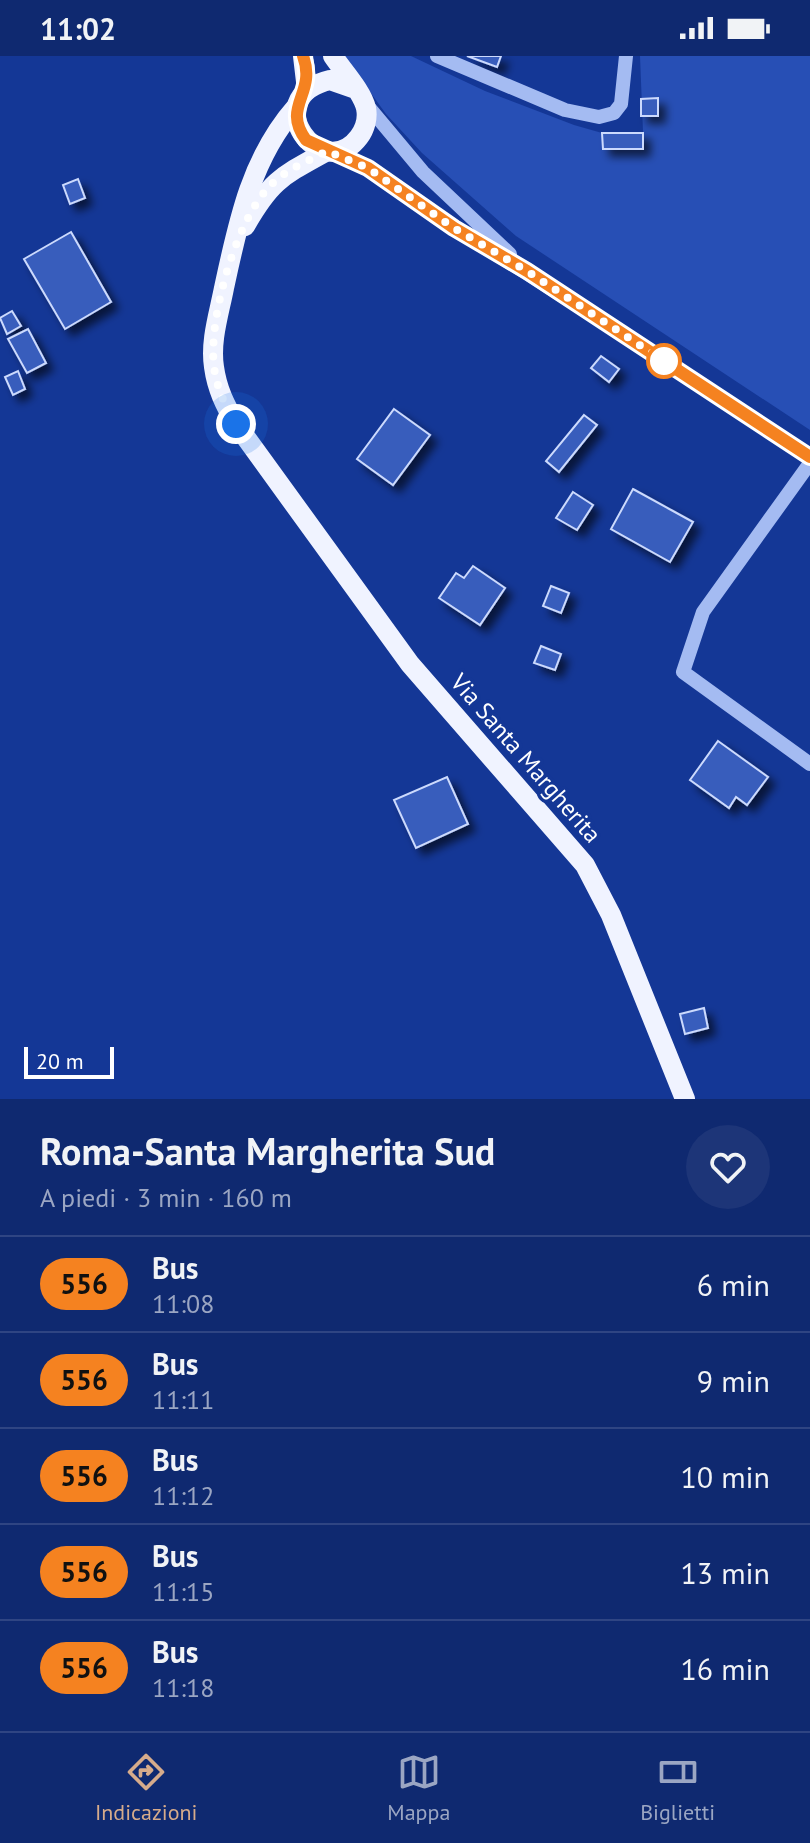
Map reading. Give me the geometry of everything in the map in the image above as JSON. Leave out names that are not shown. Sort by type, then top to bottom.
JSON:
[{"type":"main road","points":[[303,56],[299,130],[306,140],[330,151]]},
{"type":"main road","points":[[233,246],[266,190],[278,177],[330,151],[345,148],[362,132],[366,109],[333,56]]},
{"type":"main road","points":[[302,99],[330,80],[357,93]]},
{"type":"main road","name":"Via Santa Margherita","points":[[302,99],[277,128],[243,202],[214,334],[213,364],[219,394],[277,481],[410,664],[585,865],[611,915],[685,1099]]},
{"type":"street","points":[[437,56],[473,74],[565,110],[599,117],[614,113],[621,104],[626,56]]},
{"type":"street","points":[[357,93],[423,172],[527,271]]},
{"type":"street","points":[[330,151],[368,168],[454,228],[527,271],[810,460],[703,612],[683,672],[810,764]]},
{"type":"shaded area","points":[[344,56],[411,56],[485,91],[602,133],[643,132],[640,56],[810,56],[810,430],[516,236],[422,153],[386,114]]},
{"type":"building","points":[[467,56],[501,56],[497,67]]},
{"type":"building","points":[[658,98],[658,116],[641,116],[641,99]]},
{"type":"building","points":[[602,133],[643,133],[643,149],[603,149]]},
{"type":"building","points":[[78,179],[85,198],[70,204],[63,185]]},
{"type":"building","points":[[71,232],[111,302],[65,329],[24,259]]},
{"type":"building","points":[[12,311],[21,326],[7,334],[0,318]]},
{"type":"building","points":[[28,329],[46,363],[27,373],[8,339]]},
{"type":"building","points":[[601,356],[619,369],[609,382],[591,368]]},
{"type":"building","points":[[18,371],[25,389],[13,395],[5,377]]},
{"type":"building","points":[[394,409],[430,435],[393,485],[357,459]]},
{"type":"building","points":[[584,415],[597,425],[559,472],[546,461]]},
{"type":"building","points":[[633,489],[693,522],[670,562],[611,529]]},
{"type":"building","points":[[573,492],[593,505],[577,530],[556,518]]},
{"type":"building","points":[[473,566],[505,588],[480,625],[439,598],[456,573],[464,578]]},
{"type":"building","points":[[551,586],[569,593],[561,613],[543,606]]},
{"type":"building","points":[[541,646],[561,654],[555,670],[534,663]]},
{"type":"building","points":[[718,741],[768,777],[747,805],[736,797],[729,808],[690,780]]},
{"type":"building","points":[[447,777],[468,824],[416,848],[394,800]]},
{"type":"building","points":[[704,1008],[708,1028],[685,1034],[680,1014]]},
{"type":"bus line","name":"556","points":[[303,56],[307,90],[296,107],[296,119],[306,140],[315,147],[333,151],[368,168],[454,228],[527,271],[810,457]]},
{"type":"route","points":[[236,424],[219,394],[213,364],[214,334],[233,246],[266,190],[278,177],[327,151],[368,168],[454,228],[527,271],[664,361]]}]
